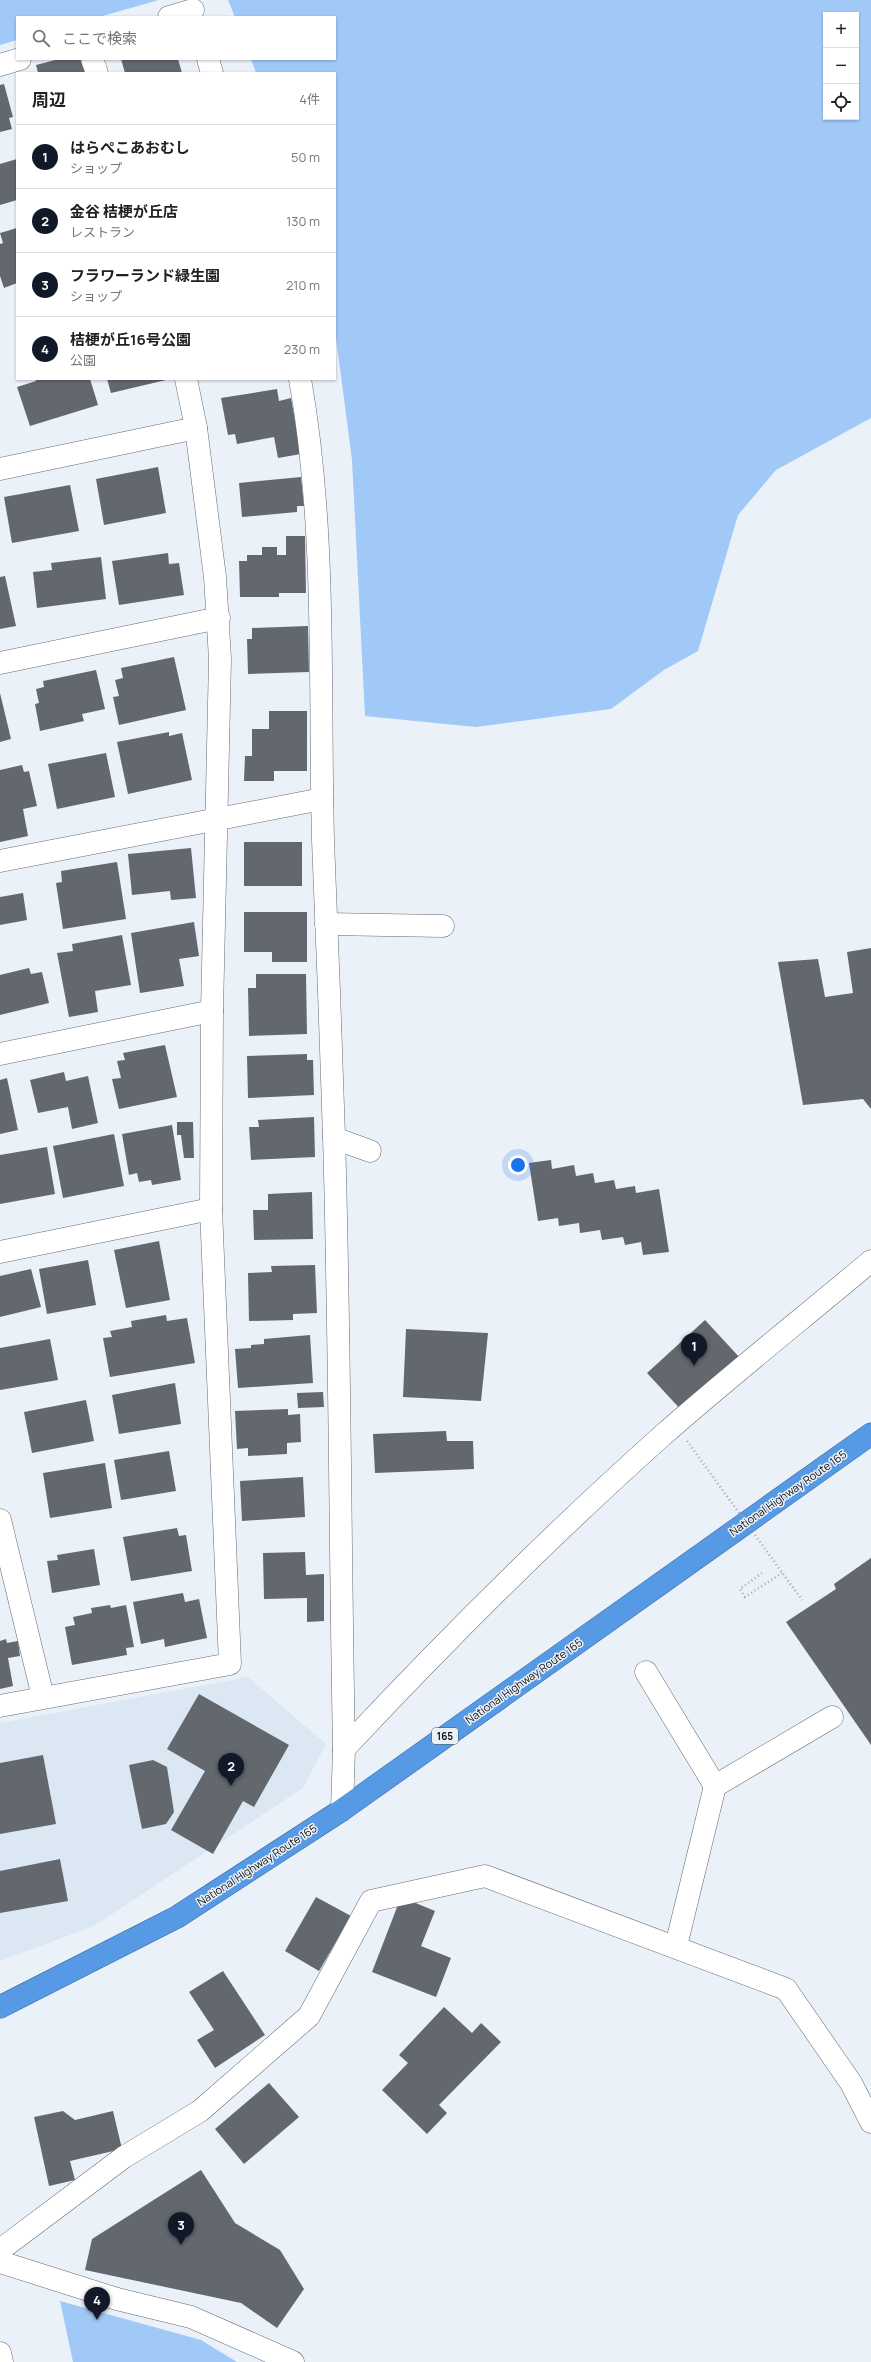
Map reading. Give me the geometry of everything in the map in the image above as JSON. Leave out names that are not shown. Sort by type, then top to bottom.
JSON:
[{"type":"highway","name":"National Highway Route 165","points":[[0,2007],[176,1917],[342,1810],[871,1434]]},
{"type":"street","points":[[172,16],[192,9]]},
{"type":"street","points":[[0,65],[17,60]]},
{"type":"street","points":[[92,60],[97,72]]},
{"type":"street","points":[[208,60],[212,72]]},
{"type":"street","points":[[0,1706],[230,1664],[211,1209],[212,1011],[220,659],[219,618],[196,428],[186,380]]},
{"type":"street","points":[[300,380],[306,412],[313,486],[320,598],[322,798],[334,1138],[344,1749],[342,1810]]},
{"type":"street","points":[[0,469],[196,428]]},
{"type":"street","points":[[0,663],[219,618]]},
{"type":"street","points":[[0,861],[322,798]]},
{"type":"street","points":[[326,924],[443,926]]},
{"type":"street","points":[[0,1054],[212,1011]]},
{"type":"street","points":[[334,1138],[370,1151]]},
{"type":"street","points":[[0,1252],[211,1209]]},
{"type":"street","points":[[344,1749],[438,1648],[552,1537],[664,1434],[871,1261]]},
{"type":"street","points":[[0,1520],[43,1697]]},
{"type":"street","points":[[646,1672],[715,1786],[676,1946]]},
{"type":"street","points":[[715,1786],[832,1717]]},
{"type":"street","points":[[0,2250],[124,2158],[200,2111],[310,2016],[371,1901],[485,1876],[676,1946],[786,1989],[851,2083],[871,2122]]},
{"type":"street","points":[[0,2262],[117,2299],[191,2317],[293,2362]]},
{"type":"street","points":[[0,2353],[2,2362]]},
{"type":"path","points":[[687,1441],[802,1600]]},
{"type":"path","points":[[762,1573],[740,1589],[745,1598],[782,1573]]},
{"type":"shaded area","points":[[0,0],[159,0],[103,16],[16,16],[16,40],[0,45]]},
{"type":"shaded area","points":[[228,0],[871,0],[871,418],[776,470],[738,515],[698,651],[664,670],[611,709],[476,727],[365,716],[352,460],[336,338],[336,72],[256,72],[251,60],[336,60],[336,16],[235,16]]},
{"type":"shaded area","points":[[248,1677],[326,1744],[303,1788],[94,1926],[0,1961],[0,1723]]},
{"type":"shaded area","points":[[60,2301],[201,2340],[237,2362],[73,2362]]},
{"type":"building","points":[[55,60],[81,60],[85,72],[38,72],[36,65]]},
{"type":"building","points":[[121,60],[178,60],[182,72],[125,72]]},
{"type":"building","points":[[4,84],[13,117],[9,118],[12,129],[0,132],[0,85]]},
{"type":"building","points":[[16,159],[16,200],[0,205],[0,164]]},
{"type":"building","points":[[16,228],[16,283],[4,288],[0,276],[0,244],[3,243],[0,233]]},
{"type":"building","points":[[90,380],[98,405],[30,426],[17,387],[36,381]]},
{"type":"building","points":[[107,380],[166,380],[111,393]]},
{"type":"building","points":[[277,389],[279,401],[291,398],[301,454],[278,458],[274,437],[237,444],[235,434],[228,435],[221,398]]},
{"type":"building","points":[[158,467],[166,513],[104,525],[96,479]]},
{"type":"building","points":[[301,477],[304,506],[297,506],[297,512],[242,517],[239,483]]},
{"type":"building","points":[[70,485],[79,531],[12,543],[4,497]]},
{"type":"building","points":[[286,536],[305,536],[306,593],[279,593],[279,597],[240,597],[239,561],[247,561],[247,555],[262,555],[262,547],[277,547],[277,555],[286,555]]},
{"type":"building","points":[[168,553],[169,564],[179,563],[184,595],[119,605],[112,561]]},
{"type":"building","points":[[101,557],[106,599],[37,608],[33,572],[52,570],[51,563]]},
{"type":"building","points":[[5,576],[16,626],[0,629],[0,577]]},
{"type":"building","points":[[308,626],[309,672],[248,674],[247,639],[252,639],[252,628]]},
{"type":"building","points":[[174,657],[186,710],[119,725],[113,697],[119,696],[115,680],[123,678],[121,668]]},
{"type":"building","points":[[96,670],[105,709],[82,714],[84,721],[40,731],[35,704],[39,703],[36,689],[44,687],[43,681]]},
{"type":"building","points":[[0,693],[11,739],[0,742]]},
{"type":"building","points":[[269,711],[307,711],[307,771],[274,771],[274,781],[244,781],[245,756],[252,756],[252,729],[269,729]]},
{"type":"building","points":[[169,732],[169,736],[182,733],[192,780],[128,794],[117,742]]},
{"type":"building","points":[[106,753],[115,797],[57,809],[48,764]]},
{"type":"building","points":[[22,765],[24,772],[29,771],[37,806],[23,809],[28,836],[0,842],[0,770]]},
{"type":"building","points":[[244,842],[302,842],[302,886],[244,886]]},
{"type":"building","points":[[191,848],[196,898],[171,900],[170,891],[132,895],[128,854]]},
{"type":"building","points":[[117,862],[126,919],[63,929],[56,883],[62,882],[61,871]]},
{"type":"building","points":[[23,893],[27,920],[0,925],[0,897]]},
{"type":"building","points":[[244,912],[307,912],[307,962],[272,962],[272,952],[244,952]]},
{"type":"building","points":[[194,922],[199,956],[179,959],[184,986],[140,993],[131,933]]},
{"type":"building","points":[[122,935],[131,985],[95,991],[98,1012],[69,1017],[57,953],[73,951],[72,944]]},
{"type":"building","points":[[871,948],[871,1109],[863,1099],[803,1105],[778,962],[818,959],[825,997],[853,993],[847,952]]},
{"type":"building","points":[[29,968],[31,974],[42,972],[49,1003],[0,1015],[0,975]]},
{"type":"building","points":[[256,974],[306,974],[307,1034],[249,1036],[248,988],[256,988]]},
{"type":"building","points":[[165,1045],[177,1097],[119,1109],[112,1079],[121,1078],[117,1061],[125,1060],[123,1053]]},
{"type":"building","points":[[307,1054],[307,1060],[313,1060],[314,1095],[248,1098],[247,1056]]},
{"type":"building","points":[[64,1072],[66,1081],[88,1076],[98,1123],[72,1129],[68,1107],[38,1113],[30,1080]]},
{"type":"building","points":[[7,1078],[18,1130],[0,1134],[0,1080]]},
{"type":"building","points":[[314,1117],[315,1157],[251,1160],[249,1127],[259,1127],[258,1120]]},
{"type":"building","points":[[177,1122],[193,1122],[194,1158],[184,1158],[181,1135],[177,1135]]},
{"type":"building","points":[[172,1125],[181,1180],[152,1185],[151,1180],[139,1182],[137,1173],[129,1175],[122,1134]]},
{"type":"building","points":[[114,1134],[124,1186],[63,1198],[53,1146]]},
{"type":"building","points":[[47,1147],[55,1194],[0,1204],[0,1155]]},
{"type":"building","points":[[551,1160],[552,1169],[574,1165],[576,1176],[593,1173],[595,1183],[614,1180],[616,1189],[635,1186],[636,1193],[659,1189],[669,1252],[643,1255],[641,1242],[625,1245],[623,1237],[602,1240],[600,1230],[580,1233],[579,1223],[559,1226],[558,1218],[538,1221],[529,1163]]},
{"type":"building","points":[[312,1192],[313,1239],[254,1240],[253,1210],[268,1210],[268,1194]]},
{"type":"building","points":[[159,1241],[170,1300],[126,1308],[114,1250]]},
{"type":"building","points":[[88,1260],[96,1305],[47,1314],[39,1269]]},
{"type":"building","points":[[315,1265],[317,1313],[293,1314],[293,1320],[249,1321],[248,1273],[272,1272],[271,1266]]},
{"type":"building","points":[[31,1269],[41,1307],[0,1317],[0,1276]]},
{"type":"building","points":[[166,1315],[167,1321],[187,1318],[195,1363],[110,1377],[103,1338],[112,1337],[110,1331],[132,1327],[131,1321]]},
{"type":"building","points":[[705,1320],[741,1359],[683,1412],[647,1373]]},
{"type":"building","points":[[406,1329],[488,1333],[481,1401],[403,1397]]},
{"type":"building","points":[[310,1335],[313,1383],[238,1388],[235,1349],[251,1348],[251,1345],[264,1344],[264,1339]]},
{"type":"building","points":[[50,1339],[58,1380],[0,1390],[0,1348]]},
{"type":"building","points":[[175,1383],[181,1424],[119,1434],[112,1395]]},
{"type":"building","points":[[323,1392],[324,1407],[298,1408],[297,1393]]},
{"type":"building","points":[[86,1400],[94,1441],[32,1453],[24,1412]]},
{"type":"building","points":[[288,1409],[288,1415],[300,1414],[301,1442],[287,1443],[287,1454],[248,1456],[248,1448],[237,1449],[235,1411]]},
{"type":"building","points":[[446,1431],[447,1441],[473,1441],[474,1469],[375,1473],[373,1434]]},
{"type":"building","points":[[169,1451],[176,1491],[121,1500],[114,1460]]},
{"type":"building","points":[[105,1463],[112,1508],[50,1518],[43,1473]]},
{"type":"building","points":[[303,1477],[305,1517],[242,1521],[240,1481]]},
{"type":"building","points":[[177,1528],[179,1536],[186,1535],[192,1571],[131,1581],[123,1537]]},
{"type":"building","points":[[94,1549],[100,1585],[52,1593],[47,1561],[58,1560],[57,1555]]},
{"type":"building","points":[[305,1552],[306,1575],[324,1574],[324,1621],[307,1622],[307,1598],[264,1599],[263,1553]]},
{"type":"building","points":[[871,1558],[871,1745],[786,1622],[836,1589],[834,1584]]},
{"type":"building","points":[[183,1593],[185,1602],[199,1599],[207,1638],[165,1647],[164,1639],[141,1644],[133,1602]]},
{"type":"building","points":[[110,1605],[111,1608],[126,1605],[134,1647],[126,1648],[127,1655],[72,1665],[65,1627],[75,1625],[73,1617],[92,1613],[91,1608]]},
{"type":"building","points":[[6,1639],[7,1643],[18,1641],[20,1656],[8,1658],[13,1686],[0,1689],[0,1641]]},
{"type":"building","points":[[199,1694],[289,1745],[254,1807],[243,1801],[213,1854],[171,1830],[205,1771],[167,1749]]},
{"type":"building","points":[[43,1755],[56,1824],[0,1834],[0,1763]]},
{"type":"building","points":[[153,1760],[167,1767],[174,1812],[166,1824],[142,1829],[129,1765]]},
{"type":"building","points":[[60,1859],[68,1901],[0,1913],[0,1871]]},
{"type":"building","points":[[316,1897],[351,1916],[319,1971],[285,1951]]},
{"type":"building","points":[[401,1897],[435,1911],[421,1946],[451,1958],[436,1997],[372,1972]]},
{"type":"building","points":[[223,1971],[265,2035],[215,2068],[197,2040],[214,2030],[189,1992]]},
{"type":"building","points":[[444,2007],[472,2033],[481,2023],[501,2042],[439,2105],[447,2113],[427,2134],[382,2090],[408,2063],[399,2055]]},
{"type":"building","points":[[269,2083],[299,2117],[244,2164],[215,2129]]},
{"type":"building","points":[[63,2111],[75,2120],[113,2111],[122,2149],[70,2161],[75,2180],[49,2186],[34,2117]]},
{"type":"building","points":[[201,2170],[235,2223],[280,2250],[304,2289],[277,2328],[241,2303],[85,2270],[92,2239]]},
{"type":"place","name":"はらぺこあおむし","points":[[694,1366]]},
{"type":"place","name":"金谷 桔梗が丘店","points":[[231,1786]]},
{"type":"place","name":"フラワーランド緑生園","points":[[181,2245]]},
{"type":"place","name":"桔梗が丘16号公園","points":[[97,2320]]}]
